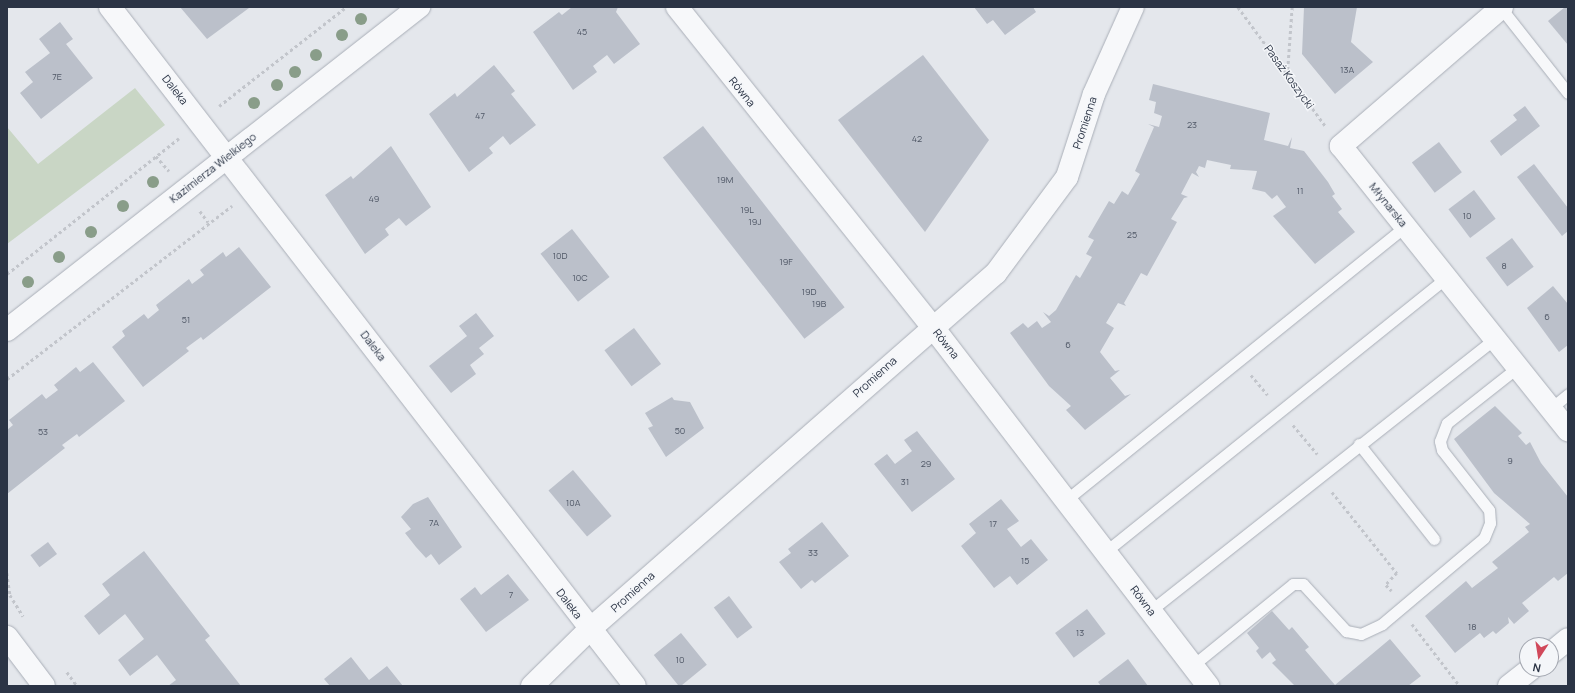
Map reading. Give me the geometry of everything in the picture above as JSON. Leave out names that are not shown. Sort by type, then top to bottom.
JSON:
[{"type":"street","name":"Daleka","points":[[110,7],[254,191],[590,630],[635,686]]},
{"type":"street","name":"Kazimierza Wielkiego","points":[[7,330],[419,7]]},
{"type":"street","name":"Równa","points":[[677,7],[932,326],[1208,686]]},
{"type":"street","name":"Promienna","points":[[532,686],[590,630],[932,326],[996,273],[1067,177],[1094,94],[1118,34],[1133,7]]},
{"type":"street","points":[[1341,146],[1501,8]]},
{"type":"street","name":"Młynarska","points":[[1341,146],[1568,430]]},
{"type":"street","points":[[7,637],[44,686]]},
{"type":"street","points":[[1559,646],[1568,639]]},
{"type":"street","points":[[1509,686],[1521,677]]},
{"type":"lane","points":[[1501,8],[1568,93]]},
{"type":"lane","points":[[1066,500],[1405,226]]},
{"type":"lane","points":[[1106,552],[1446,278]]},
{"type":"lane","points":[[1150,611],[1359,444],[1495,339]]},
{"type":"lane","points":[[1192,666],[1293,584],[1303,584],[1346,631],[1361,634],[1382,624],[1484,538],[1490,523],[1489,510],[1442,450],[1440,441],[1447,423],[1518,367]]},
{"type":"lane","points":[[1551,408],[1568,394]]},
{"type":"lane","points":[[1359,444],[1434,539]]},
{"type":"path","points":[[7,274],[346,7]]},
{"type":"path","name":"Pasaż Koszycki","points":[[1238,7],[1287,76],[1341,146]]},
{"type":"path","points":[[1287,76],[1292,7]]},
{"type":"path","points":[[7,379],[208,222],[254,191]]},
{"type":"path","points":[[1239,361],[1317,454],[1333,495],[1397,573],[1386,585],[1404,606],[1414,627],[1460,686]]},
{"type":"green space","points":[[135,88],[165,125],[7,244],[7,127],[38,164]]},
{"type":"building","points":[[180,7],[248,7],[249,8],[207,39]]},
{"type":"building","points":[[572,7],[618,7],[616,12],[640,44],[614,64],[607,55],[593,66],[597,72],[573,90],[533,32],[559,12],[562,15]]},
{"type":"building","points":[[974,7],[1033,7],[1036,12],[1005,35],[993,20],[987,24]]},
{"type":"building","points":[[1304,7],[1357,7],[1351,42],[1373,62],[1335,94],[1302,54]]},
{"type":"building","points":[[1565,7],[1568,7],[1568,45],[1548,21]]},
{"type":"building","points":[[60,22],[73,39],[66,44],[93,78],[41,119],[20,93],[33,82],[25,72],[50,53],[39,39]]},
{"type":"building","points":[[923,55],[989,140],[925,232],[838,120]]},
{"type":"building","points":[[494,65],[515,91],[511,94],[536,125],[510,145],[503,136],[489,148],[493,153],[469,172],[429,114],[455,93],[457,97]]},
{"type":"building","points":[[1153,84],[1270,113],[1264,140],[1288,146],[1292,137],[1290,148],[1304,151],[1328,182],[1335,194],[1332,196],[1342,209],[1338,212],[1355,232],[1315,264],[1273,216],[1286,207],[1277,195],[1272,199],[1265,192],[1252,189],[1257,171],[1230,169],[1231,165],[1207,160],[1205,168],[1199,166],[1196,172],[1199,177],[1192,173],[1181,194],[1188,197],[1184,198],[1171,219],[1177,222],[1147,276],[1141,273],[1124,303],[1126,306],[1118,303],[1106,323],[1114,328],[1100,352],[1115,371],[1120,370],[1110,378],[1125,396],[1131,394],[1085,430],[1066,410],[1071,406],[1049,386],[1010,333],[1023,323],[1028,328],[1037,321],[1042,328],[1051,322],[1043,312],[1049,316],[1056,310],[1076,275],[1080,278],[1092,257],[1086,254],[1094,240],[1088,237],[1109,201],[1114,204],[1122,191],[1128,195],[1140,174],[1135,171],[1154,127],[1148,124],[1159,127],[1162,116],[1154,113],[1156,102],[1149,100]]},
{"type":"building","points":[[1525,106],[1540,126],[1501,156],[1490,141],[1517,120],[1513,115]]},
{"type":"building","points":[[703,126],[845,307],[804,339],[663,157]]},
{"type":"building","points":[[1439,142],[1462,172],[1435,193],[1412,162]]},
{"type":"building","points":[[391,146],[431,207],[406,226],[399,218],[385,229],[389,235],[365,254],[325,195],[351,176],[353,179]]},
{"type":"building","points":[[1534,164],[1568,208],[1568,231],[1562,236],[1517,177]]},
{"type":"building","points":[[1474,190],[1496,219],[1470,238],[1448,209]]},
{"type":"building","points":[[572,229],[610,277],[578,302],[540,254]]},
{"type":"building","points":[[1512,238],[1534,267],[1507,287],[1486,258]]},
{"type":"building","points":[[239,247],[271,287],[203,340],[201,337],[186,348],[189,351],[143,387],[112,347],[125,336],[122,331],[144,314],[148,319],[159,310],[156,305],[189,279],[192,284],[204,275],[200,270],[223,252],[226,257]]},
{"type":"building","points":[[1553,286],[1568,304],[1568,345],[1559,352],[1527,308]]},
{"type":"building","points":[[476,313],[494,336],[479,348],[484,354],[470,365],[476,374],[451,393],[429,366],[467,336],[459,326]]},
{"type":"building","points":[[634,328],[661,364],[632,386],[604,350]]},
{"type":"building","points":[[93,362],[125,401],[79,437],[77,434],[62,445],[65,448],[7,494],[7,430],[13,425],[9,420],[42,394],[46,399],[58,390],[54,385],[76,367],[80,372]]},
{"type":"building","points":[[672,397],[674,400],[690,402],[704,428],[666,457],[648,428],[653,426],[645,413]]},
{"type":"building","points":[[1495,406],[1522,433],[1518,436],[1526,445],[1530,442],[1541,463],[1568,497],[1568,573],[1558,581],[1554,577],[1522,603],[1529,611],[1514,624],[1508,617],[1509,623],[1496,634],[1493,631],[1484,638],[1480,633],[1455,653],[1425,616],[1466,581],[1472,588],[1498,568],[1492,562],[1529,532],[1525,527],[1530,524],[1494,493],[1454,439]]},
{"type":"building","points":[[917,431],[955,479],[912,512],[874,464],[887,454],[895,464],[912,451],[904,440]]},
{"type":"building","points":[[573,470],[612,516],[587,537],[548,491]]},
{"type":"building","points":[[428,497],[462,547],[439,565],[431,554],[426,558],[416,547],[405,533],[411,529],[401,517],[413,504]]},
{"type":"building","points":[[1001,499],[1019,521],[1007,529],[1021,547],[1031,539],[1048,560],[1017,585],[1010,576],[994,588],[961,546],[976,533],[969,524]]},
{"type":"building","points":[[822,522],[849,556],[815,583],[812,580],[801,589],[779,562],[791,553],[788,549]]},
{"type":"building","points":[[48,542],[57,554],[39,567],[30,555]]},
{"type":"building","points":[[144,551],[210,636],[205,640],[241,686],[168,686],[176,680],[157,655],[130,676],[118,660],[144,639],[125,614],[99,635],[84,616],[110,595],[102,584]]},
{"type":"building","points":[[508,574],[529,600],[486,632],[460,599],[475,587],[481,595]]},
{"type":"building","points":[[729,596],[752,627],[737,639],[714,607]]},
{"type":"building","points":[[1087,609],[1106,634],[1074,658],[1055,633]]},
{"type":"building","points":[[1272,611],[1289,630],[1292,627],[1309,647],[1305,650],[1335,685],[1390,639],[1421,676],[1408,686],[1295,686],[1272,663],[1276,660],[1270,652],[1262,659],[1256,651],[1259,648],[1247,633]]},
{"type":"building","points":[[681,633],[707,665],[679,686],[654,655]]},
{"type":"building","points":[[351,657],[369,680],[387,666],[403,686],[330,686],[324,679]]},
{"type":"building","points":[[1128,659],[1148,686],[1101,686],[1098,682]]}]
